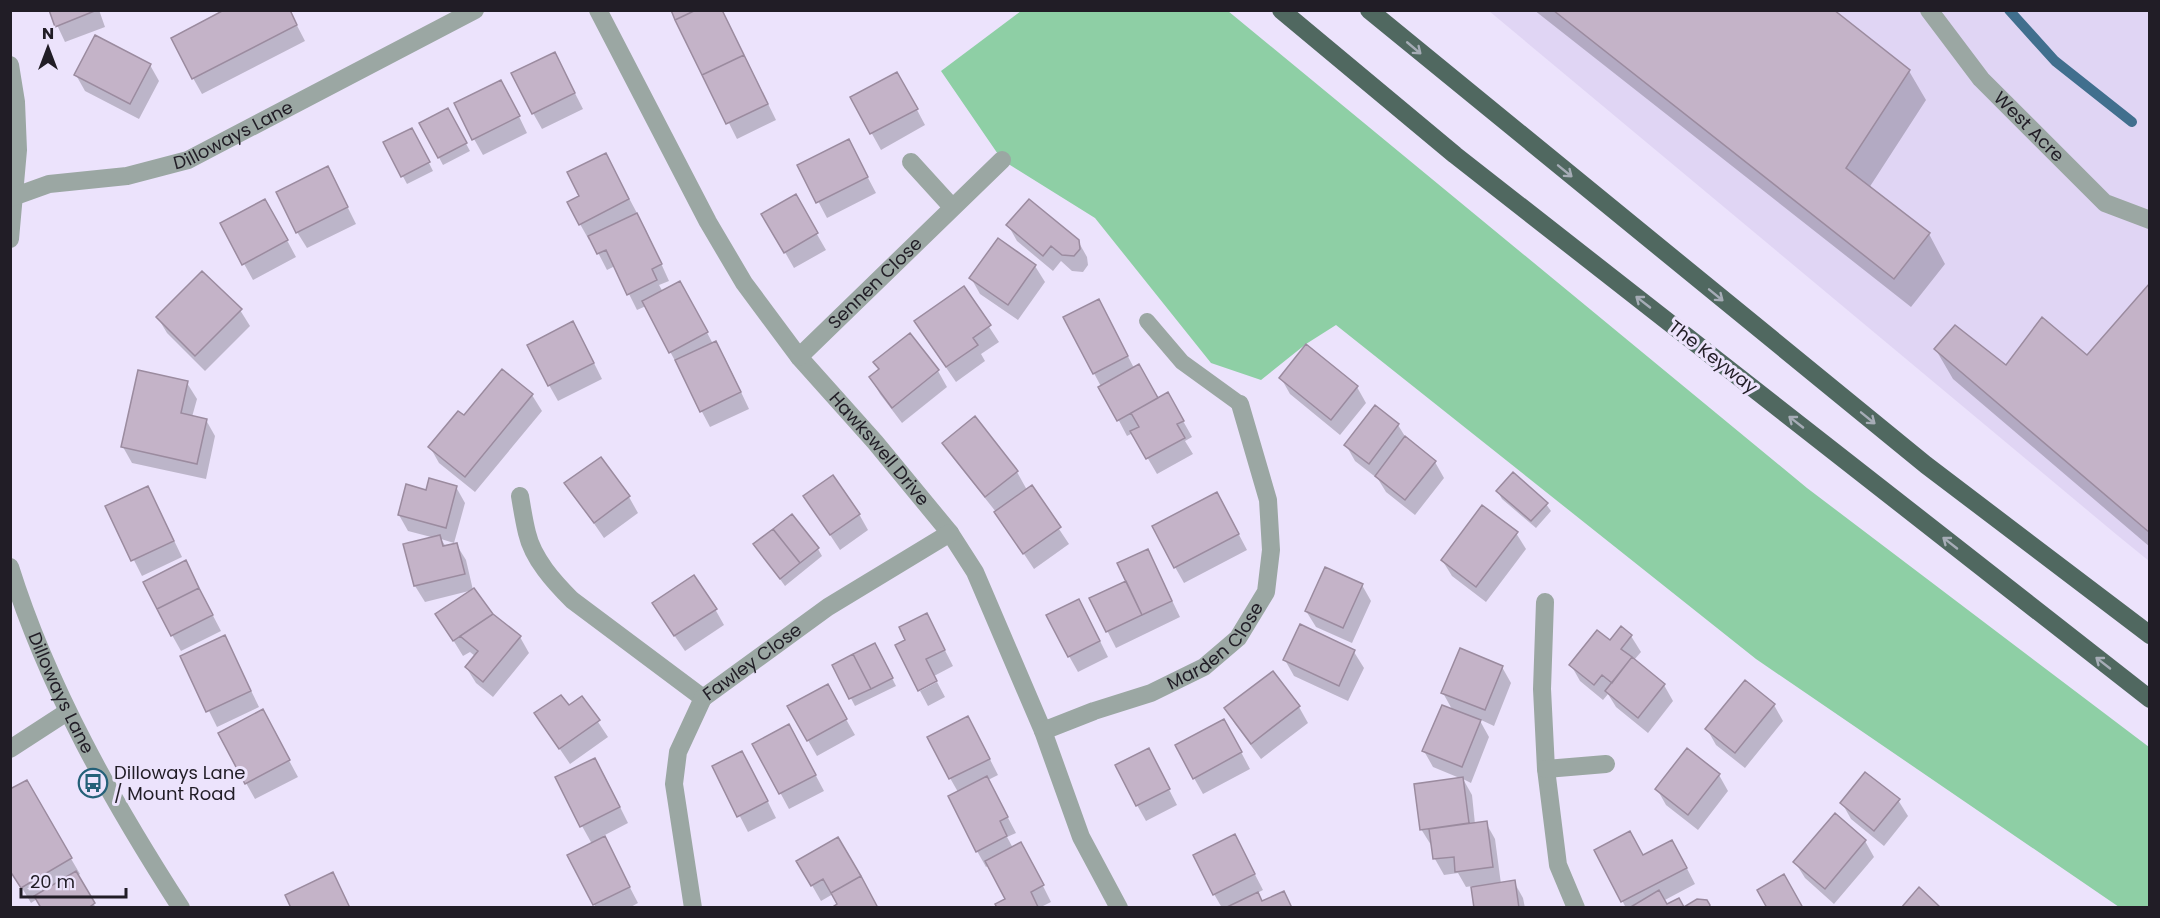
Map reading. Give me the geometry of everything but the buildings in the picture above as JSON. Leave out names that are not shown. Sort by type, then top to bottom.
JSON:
[{"type":"highway","name":"The Keyway","points":[[1281,10],[1455,155],[2150,699]]},
{"type":"highway","points":[[1370,10],[1926,465],[2150,634]]},
{"type":"street","name":"Dilloways Lane","points":[[13,198],[49,184],[127,176],[188,160],[449,17],[475,10]]},
{"type":"street","name":"Hawkswell Drive","points":[[598,10],[708,222],[744,283],[799,357],[875,442],[950,533],[975,572],[1042,731],[1081,837],[1119,908]]},
{"type":"street","name":"West Acre","points":[[1929,10],[1982,79],[2105,203],[2150,220]]},
{"type":"street","points":[[10,65],[16,102],[18,150],[10,239]]},
{"type":"street","name":"Sennen Close","points":[[799,357],[1002,160]]},
{"type":"street","points":[[911,162],[952,207]]},
{"type":"street","name":"Marden Close","points":[[1042,731],[1151,693],[1204,667],[1238,638],[1266,592],[1271,550],[1268,500],[1240,404]]},
{"type":"street","name":"Fawley Close","points":[[520,496],[527,535],[537,557],[556,584],[572,600],[703,698],[828,607],[950,533]]},
{"type":"street","name":"Dilloways Lane","points":[[10,567],[28,618],[67,712],[121,809],[181,908]]},
{"type":"street","points":[[1545,602],[1542,689],[1546,769],[1558,865],[1576,908]]},
{"type":"street","points":[[693,908],[674,784],[678,752],[703,698]]},
{"type":"street","points":[[10,749],[67,712]]},
{"type":"street","points":[[1546,769],[1606,764]]},
{"type":"lane","points":[[1147,321],[1182,362],[1240,404]]},
{"type":"shaded area","points":[[1489,11],[2149,11],[2149,561],[2117,535]]},
{"type":"green space","points":[[1021,11],[1228,11],[1807,488],[2149,747],[2149,907],[2119,907],[1756,659],[1336,325],[1306,344],[1261,380],[1211,363],[1095,218],[1002,160],[941,71]]},
{"type":"waterway","points":[[2009,10],[2055,61],[2132,122]]},
{"type":"place","name":"Dilloways Lane / Mount Road","points":[[93,783]]}]
